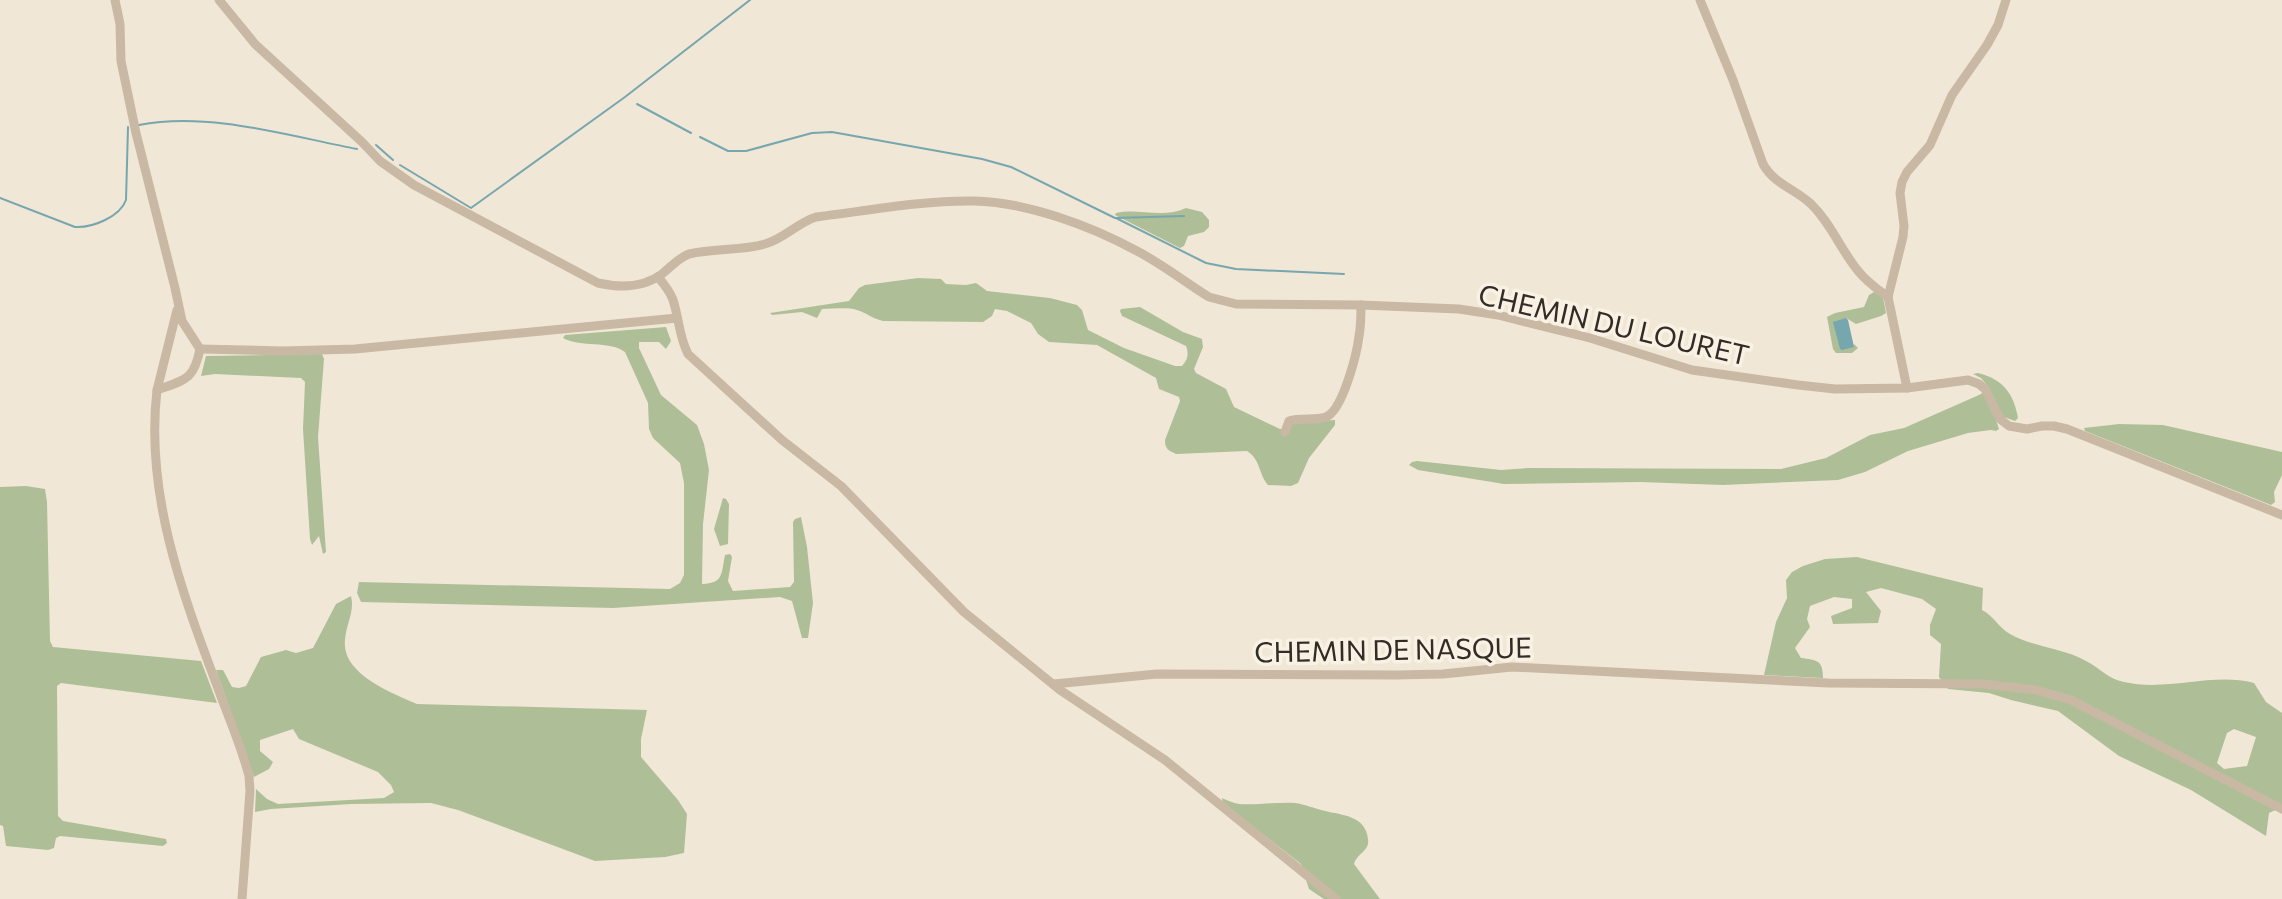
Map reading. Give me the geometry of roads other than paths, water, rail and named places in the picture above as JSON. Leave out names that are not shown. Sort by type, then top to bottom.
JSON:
[{"type":"street","points":[[115,0],[120,24],[121,61],[178,307],[186,329],[200,349],[197,366],[191,376],[157,390]]},
{"type":"street","name":"CHEMIN DU LOURET","points":[[219,0],[255,44],[380,161],[414,185],[598,283],[626,287],[640,285],[658,277],[680,257],[763,245],[778,239],[803,221],[816,217],[972,201],[994,203],[1052,215],[1083,227],[1138,251],[1209,297],[1236,304],[1459,309],[1498,315],[1631,350],[1692,370],[1835,389],[1923,387],[1968,380],[1985,389],[2000,419],[2009,426],[2067,429],[2282,515]]},
{"type":"street","points":[[1700,0],[1768,173],[1814,207],[1859,273],[1888,297]]},
{"type":"street","points":[[1907,388],[1888,297],[1903,237],[1902,182],[1930,145],[1952,95],[1998,25],[2006,0]]},
{"type":"street","points":[[658,277],[669,291],[684,346],[705,372],[782,440],[841,486],[964,612],[1054,684],[1165,760],[1336,899]]},
{"type":"street","points":[[1285,432],[1289,421],[1325,418],[1336,408],[1356,355],[1361,305]]},
{"type":"street","points":[[178,307],[157,390],[154,417],[156,467],[165,526],[184,598],[249,776],[242,899]]},
{"type":"street","points":[[200,349],[355,349],[677,318]]},
{"type":"street","name":"CHEMIN DE NASQUE","points":[[1054,684],[1157,674],[1428,675],[1512,667],[1828,683],[2013,686],[2071,700],[2282,809]]},
{"type":"water","points":[[1846,318],[1854,347],[1842,350],[1833,322]]},
{"type":"waterway","points":[[400,165],[471,208],[625,97],[750,0]]},
{"type":"waterway","points":[[637,104],[691,133]]},
{"type":"waterway","points":[[139,125],[165,121],[220,123],[357,149]]},
{"type":"waterway","points":[[0,198],[75,227],[105,220],[118,212],[126,200],[128,127]]},
{"type":"waterway","points":[[700,137],[728,151],[746,151],[812,133],[832,132],[1011,167],[1115,218],[1184,216]]},
{"type":"waterway","points":[[376,145],[393,160]]},
{"type":"waterway","points":[[1116,218],[1206,263],[1236,269],[1344,274]]}]
